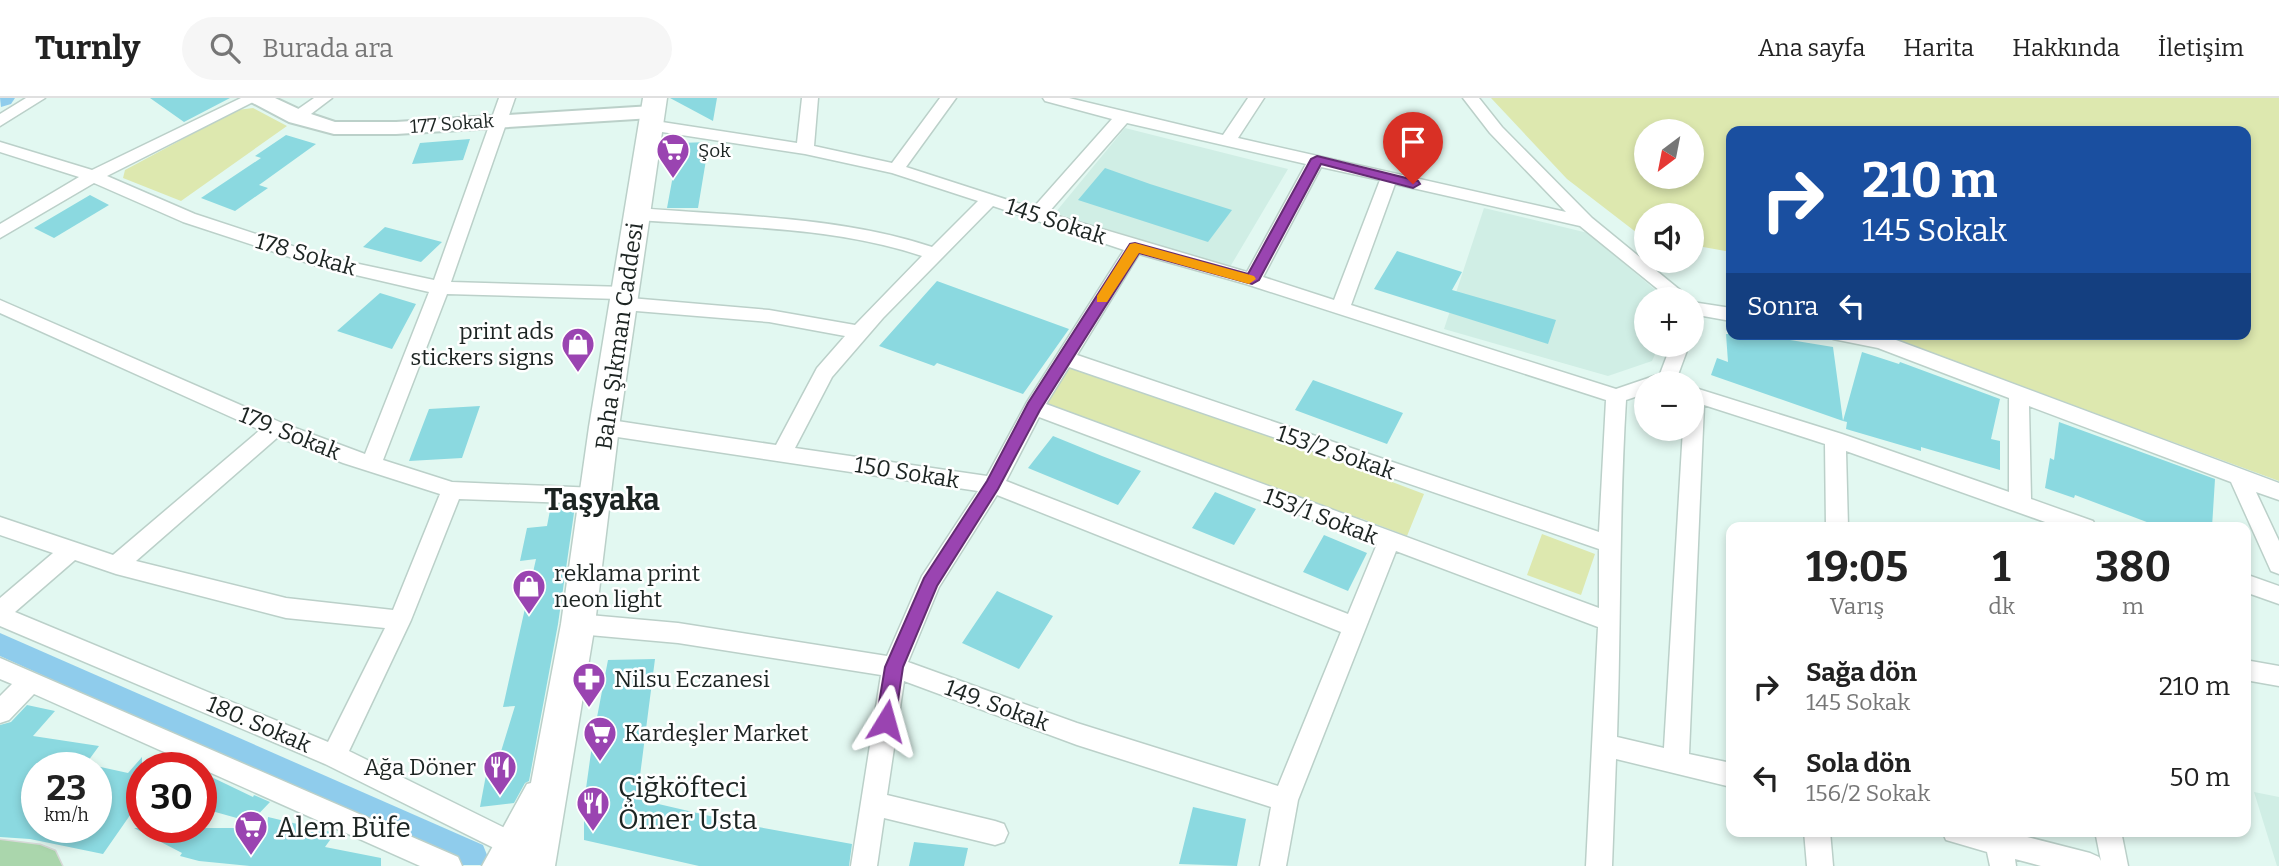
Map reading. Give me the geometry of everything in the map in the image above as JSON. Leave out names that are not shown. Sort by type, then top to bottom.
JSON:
[{"type":"main road","name":"Baha Şıkman Caddesi","points":[[527,861],[549,780],[578,624],[604,427],[652,112]]},
{"type":"main road","points":[[0,861],[40,866]]},
{"type":"street","points":[[0,121],[37,98]]},
{"type":"street","points":[[0,232],[93,176],[256,98]]},
{"type":"street","name":"177 Sokak","points":[[256,98],[297,117],[334,128],[396,128],[652,112]]},
{"type":"street","points":[[297,117],[324,98]]},
{"type":"street","points":[[371,464],[440,288],[508,98]]},
{"type":"street","points":[[805,149],[810,98]]},
{"type":"street","points":[[896,169],[948,98]]},
{"type":"street","points":[[1051,98],[1123,117],[1586,222]]},
{"type":"street","points":[[1228,140],[1256,98]]},
{"type":"street","points":[[1471,98],[1496,130],[1586,222],[1667,287]]},
{"type":"street","name":"145 Sokak","points":[[652,112],[896,169],[1135,247],[1252,280],[1616,396]]},
{"type":"street","points":[[1036,215],[1123,117]]},
{"type":"street","name":"178 Sokak","points":[[0,148],[93,176],[189,218],[323,262],[440,288],[625,299],[769,316],[859,332]]},
{"type":"street","points":[[1252,280],[1317,159]]},
{"type":"street","points":[[1340,308],[1389,178]]},
{"type":"street","points":[[782,453],[824,373],[859,332],[990,199]]},
{"type":"street","points":[[637,214],[837,230],[890,239],[935,254]]},
{"type":"street","points":[[864,866],[894,667],[930,583],[993,485],[1034,407],[1135,247]]},
{"type":"street","name":"179. Sokak","points":[[0,306],[275,428],[371,464],[452,490],[597,496]]},
{"type":"street","points":[[1704,310],[1726,314]]},
{"type":"street","points":[[1870,340],[2279,492]]},
{"type":"street","name":"153/2 Sokak","points":[[1065,358],[1609,544]]},
{"type":"street","points":[[1600,866],[1610,622],[1610,484],[1616,396],[1634,391]]},
{"type":"street","points":[[2020,394],[2020,504]]},
{"type":"street","points":[[1704,397],[1835,439],[2020,504],[2051,521]]},
{"type":"street","name":"153/1 Sokak","points":[[1034,407],[1389,542],[1610,622]]},
{"type":"street","name":"150 Sokak","points":[[604,427],[993,485],[1353,626]]},
{"type":"street","points":[[116,565],[275,428]]},
{"type":"street","points":[[1835,439],[1837,522]]},
{"type":"street","points":[[1675,762],[1692,441]]},
{"type":"street","points":[[2239,477],[2279,565]]},
{"type":"street","points":[[334,756],[400,620],[452,490]]},
{"type":"street","points":[[0,526],[116,565],[286,608],[400,620]]},
{"type":"street","points":[[1273,866],[1285,800],[1389,542]]},
{"type":"street","points":[[0,614],[71,550]]},
{"type":"street","points":[[2251,585],[2279,595]]},
{"type":"street","name":"180. Sokak","points":[[0,614],[334,756],[527,861]]},
{"type":"street","name":"149. Sokak","points":[[578,624],[678,633],[894,667],[1076,734],[1285,800]]},
{"type":"street","points":[[0,668],[449,866]]},
{"type":"street","points":[[2251,671],[2279,676]]},
{"type":"street","points":[[0,712],[30,682]]},
{"type":"street","points":[[1603,745],[1726,774]]},
{"type":"street","points":[[873,803],[996,833]]},
{"type":"street","points":[[1818,837],[1820,866]]},
{"type":"street","points":[[1966,837],[2000,855],[2091,866]]},
{"type":"street","points":[[2109,837],[2115,866]]},
{"type":"shaded area","points":[[1125,128],[1288,169],[1230,267],[1055,213]]},
{"type":"shaded area","points":[[1484,208],[1588,233],[1652,287],[1634,287],[1634,357],[1654,357],[1652,361],[1608,376],[1444,329]]},
{"type":"shaded area","points":[[2254,792],[2279,797],[2279,866],[2277,866]]},
{"type":"green space","points":[[1491,98],[2279,98],[2279,481],[1895,340],[2251,340],[2251,126],[1726,126],[1726,251],[1704,247],[1704,203],[1634,203],[1634,231],[1567,179]]},
{"type":"green space","points":[[253,108],[287,126],[181,201],[123,178],[125,170],[237,110]]},
{"type":"green space","points":[[1064,358],[1382,469],[1379,477],[1424,494],[1407,536],[1360,518],[1354,529],[1034,407]]},
{"type":"green space","points":[[1542,534],[1595,554],[1581,595],[1527,575]]},
{"type":"building","points":[[150,98],[230,98],[184,122]]},
{"type":"building","points":[[670,98],[717,98],[713,121]]},
{"type":"building","points":[[286,135],[316,144],[259,185],[268,188],[235,211],[201,198],[261,158],[255,156]]},
{"type":"building","points":[[470,139],[463,160],[412,164],[420,143]]},
{"type":"building","points":[[709,142],[698,208],[667,208],[679,143]]},
{"type":"building","points":[[1105,168],[1232,210],[1208,242],[1078,200]]},
{"type":"building","points":[[90,195],[109,205],[54,238],[34,228]]},
{"type":"building","points":[[385,227],[442,242],[421,262],[363,247]]},
{"type":"building","points":[[1397,251],[1462,272],[1452,290],[1556,320],[1548,344],[1374,289]]},
{"type":"building","points":[[937,281],[1069,329],[1023,394],[937,363],[934,366],[879,346]]},
{"type":"building","points":[[380,293],[416,304],[392,349],[337,331]]},
{"type":"building","points":[[1726,340],[1790,340],[1833,347],[1843,421],[1711,375],[1717,358],[1728,362]]},
{"type":"building","points":[[1862,352],[1899,364],[1900,362],[2000,399],[1991,439],[2000,441],[2000,470],[1846,429],[1847,422],[1843,421]]},
{"type":"building","points":[[1313,380],[1403,413],[1387,444],[1295,410]]},
{"type":"building","points":[[480,406],[462,458],[409,461],[429,409]]},
{"type":"building","points":[[2059,422],[2215,479],[2212,522],[2147,522],[2075,495],[2074,498],[2045,488],[2050,458],[2054,460]]},
{"type":"building","points":[[1053,436],[1141,471],[1118,505],[1028,468]]},
{"type":"building","points":[[1215,492],[1256,509],[1234,545],[1192,528]]},
{"type":"building","points":[[551,505],[575,506],[558,624],[529,781],[525,783],[514,803],[480,807],[489,759],[499,758],[515,706],[503,707],[536,559],[520,561],[527,528],[547,526]]},
{"type":"building","points":[[1324,535],[1367,553],[1348,591],[1303,572]]},
{"type":"building","points":[[997,591],[1053,616],[1019,669],[962,643]]},
{"type":"building","points":[[655,659],[637,799],[753,826],[852,844],[849,866],[699,866],[584,840],[584,803],[608,660]]},
{"type":"building","points":[[27,705],[55,711],[33,736],[99,746],[95,752],[21,752],[21,838],[0,837],[0,725],[11,722]]},
{"type":"building","points":[[112,770],[126,773],[126,821],[112,841]]},
{"type":"building","points":[[217,780],[270,802],[251,822],[217,812]]},
{"type":"building","points":[[1193,807],[1246,819],[1237,866],[1179,864]]},
{"type":"building","points":[[268,817],[335,833],[325,847],[381,858],[381,866],[250,866],[199,861],[180,856],[182,853],[163,843],[217,843],[217,828],[267,828]]},
{"type":"building","points":[[914,842],[968,848],[964,866],[909,866]]},
{"type":"building","points":[[49,843],[111,843],[103,854]]},
{"type":"waterway","points":[[0,644],[473,855]]},
{"type":"slow traffic","points":[[1102,299],[1135,247],[1249,279]]},
{"type":"place","name":"Şok","points":[[673,180]]},
{"type":"place","name":"print ads stickers signs","points":[[578,374]]},
{"type":"place","name":"reklama print neon light","points":[[529,616]]},
{"type":"place","name":"Nilsu Eczanesi","points":[[589,709]]},
{"type":"place","name":"Kardeşler Market","points":[[600,763]]},
{"type":"place","name":"Ağa Döner","points":[[500,797]]},
{"type":"place","name":"Çiğköfteci Ömer Usta","points":[[593,833]]},
{"type":"place","name":"Alem Büfe","points":[[251,857]]},
{"type":"district","name":"Taşyaka","points":[[602,500]]},
{"type":"route","points":[[886,721],[894,667],[930,583],[993,485],[1034,407],[1135,247],[1252,280],[1317,159],[1413,184]]}]
